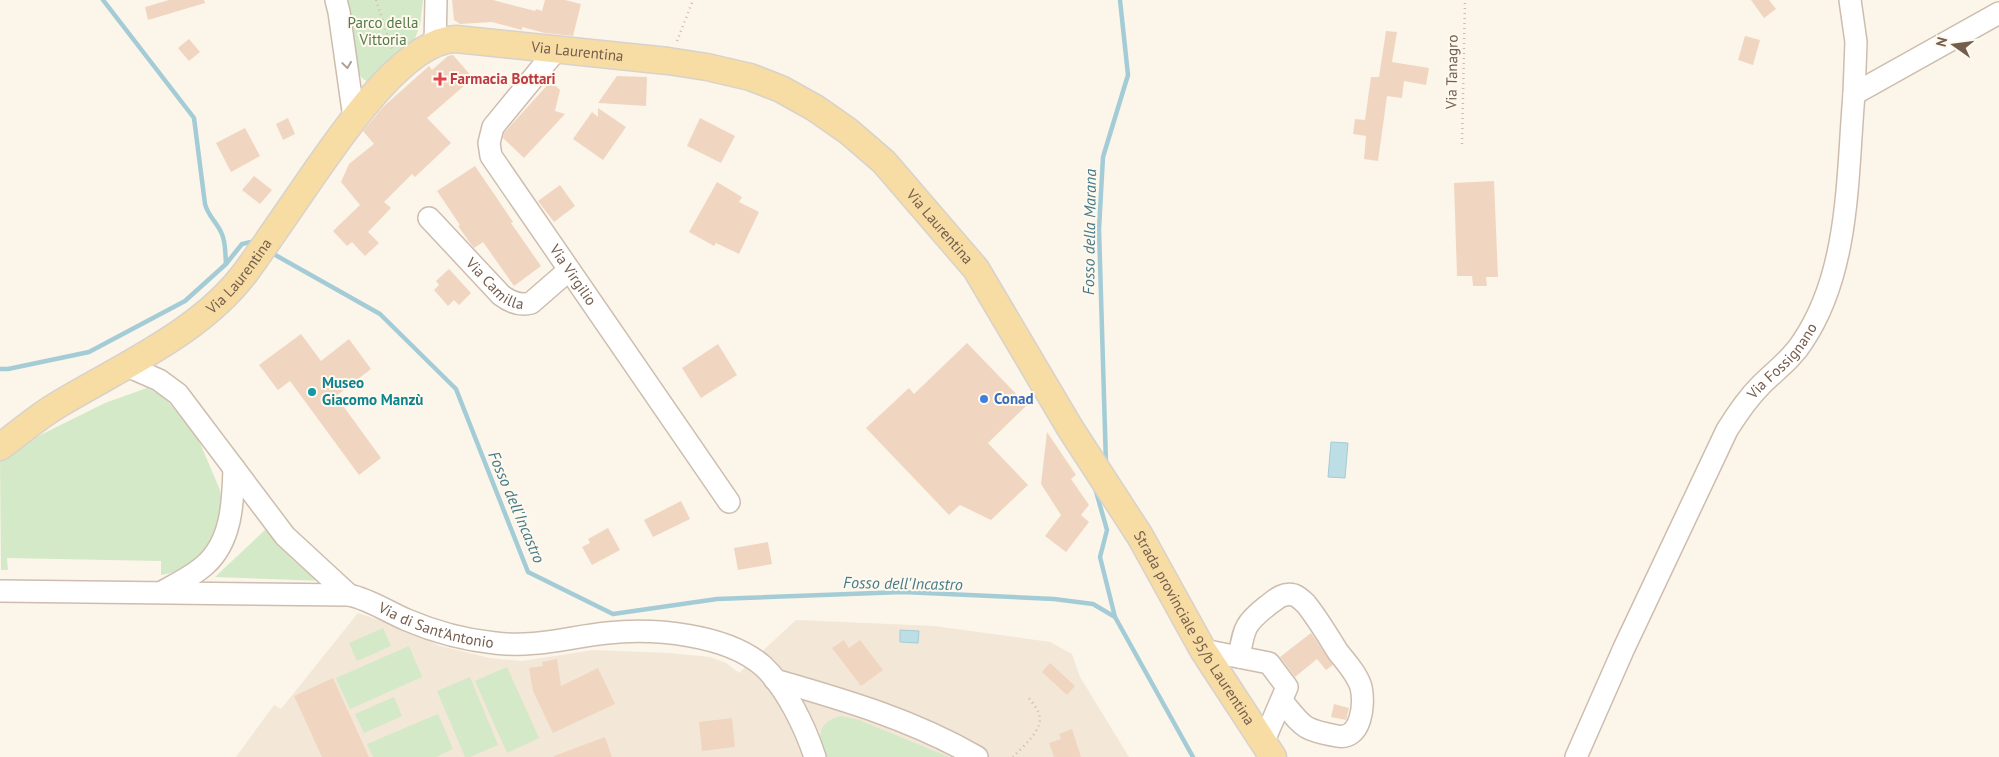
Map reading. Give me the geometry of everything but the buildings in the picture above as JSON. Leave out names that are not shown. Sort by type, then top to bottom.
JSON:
[{"type":"main road","name":"Via Laurentina","points":[[0,447],[54,407],[127,366],[199,318],[229,292],[248,269],[354,118],[375,93],[398,70],[435,45],[446,40],[456,39],[668,61],[742,75],[781,89],[834,120],[884,162],[976,269],[1070,428],[1116,499]]},
{"type":"main road","name":"Strada provinciale 95/b Laurentina","points":[[1116,499],[1140,536],[1203,650],[1268,750]]},
{"type":"street","points":[[336,0],[354,118]]},
{"type":"street","points":[[435,45],[436,0]]},
{"type":"street","name":"Via Fossignano","points":[[1576,757],[1624,648],[1727,430],[1750,398],[1798,349],[1822,307],[1839,249],[1846,199],[1856,42],[1850,0]]},
{"type":"street","points":[[1854,94],[1999,13]]},
{"type":"street","name":"Via Virgilio","points":[[557,50],[491,131],[489,143],[495,163],[729,502]]},
{"type":"street","name":"Via Camilla","points":[[429,218],[501,295],[512,302],[525,305],[531,303],[568,270]]},
{"type":"street","points":[[127,366],[159,380],[178,394],[285,536],[348,595]]},
{"type":"street","points":[[161,593],[204,566],[220,545],[227,529],[231,512],[234,468]]},
{"type":"street","name":"Via di Sant'Antonio","points":[[5,587],[161,593],[348,595],[361,598],[426,627],[460,637],[511,645],[539,644],[605,633],[630,631],[664,633],[694,638],[742,652],[762,665],[775,680],[801,722],[815,757]]},
{"type":"street","points":[[1239,657],[1244,632],[1253,617],[1286,594],[1293,595],[1302,600],[1358,682],[1362,700],[1358,725],[1353,733],[1344,737],[1313,731],[1301,725],[1282,701]]},
{"type":"street","points":[[1203,650],[1269,663],[1287,688],[1268,750]]},
{"type":"street","points":[[775,680],[857,703],[889,715],[938,736],[976,757]]},
{"type":"path","points":[[376,0],[398,70]]},
{"type":"path","points":[[668,61],[694,0]]},
{"type":"path","name":"Via Tanagro","points":[[1462,144],[1465,0]]},
{"type":"path","points":[[1014,757],[1033,735],[1039,723],[1038,713],[1028,697]]},
{"type":"shaded area","points":[[358,613],[398,626],[440,646],[490,658],[522,661],[594,650],[669,653],[710,657],[726,663],[739,673],[796,620],[934,626],[1050,642],[1072,654],[1080,677],[1129,757],[236,757],[274,705],[281,709]]},
{"type":"green space","name":"Parco della Vittoria","points":[[345,0],[423,0],[420,25],[414,41],[374,82],[364,80],[357,71]]},
{"type":"green space","points":[[147,388],[163,396],[197,436],[220,490],[222,512],[212,543],[196,561],[177,572],[161,575],[161,561],[7,558],[8,570],[1,570],[0,455],[105,403]]},
{"type":"green space","points":[[266,529],[285,552],[300,566],[327,581],[215,577]]},
{"type":"green space","points":[[383,628],[391,646],[357,661],[349,643]]},
{"type":"green space","points":[[409,646],[422,677],[350,709],[336,678]]},
{"type":"green space","points":[[507,667],[539,738],[507,753],[475,681]]},
{"type":"green space","points":[[470,677],[498,745],[470,757],[465,757],[437,691]]},
{"type":"green space","points":[[394,697],[402,716],[364,733],[355,714]]},
{"type":"green space","points":[[438,714],[453,749],[436,757],[373,757],[367,744]]},
{"type":"green space","points":[[841,716],[859,720],[949,757],[823,757],[820,737],[823,726],[827,722]]},
{"type":"water","points":[[1331,442],[1348,443],[1345,478],[1328,477]]},
{"type":"water","points":[[900,630],[919,631],[918,643],[900,642]]},
{"type":"waterway","points":[[103,0],[194,118],[205,204],[223,236],[226,263]]},
{"type":"waterway","name":"Fosso della Marana","points":[[1106,464],[1099,229],[1103,157],[1128,75],[1120,0]]},
{"type":"waterway","name":"Fosso dell'Incastro","points":[[0,369],[8,369],[89,352],[185,301],[226,264],[242,244],[251,242],[257,244]]},
{"type":"waterway","name":"Fosso dell'Incastro","points":[[270,252],[380,314],[456,389],[528,572],[613,614],[717,599],[903,592],[1054,599],[1093,604],[1115,617],[1193,757]]},
{"type":"waterway","name":"Fosso della Marana","points":[[1095,488],[1107,530],[1100,557],[1115,617]]},
{"type":"place","name":"Farmacia Bottari","points":[[440,79]]},
{"type":"place","name":"Museo Giacomo Manzù","points":[[312,392]]},
{"type":"place","name":"Conad","points":[[984,399]]}]
